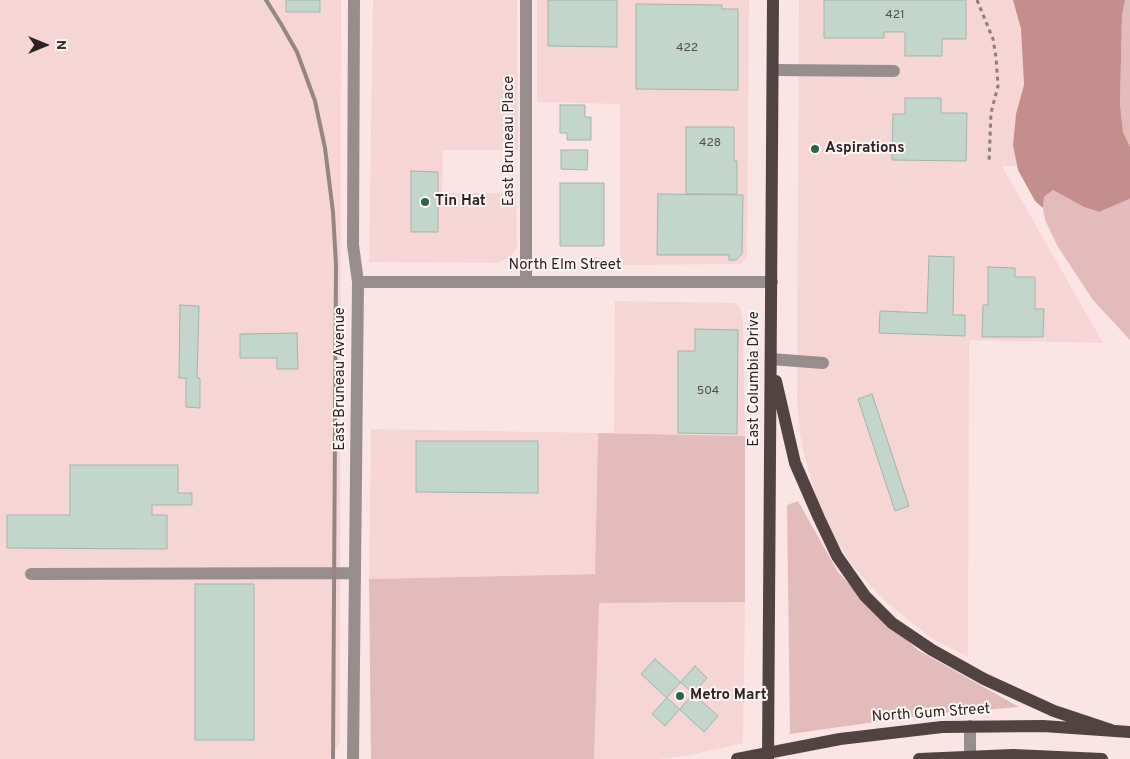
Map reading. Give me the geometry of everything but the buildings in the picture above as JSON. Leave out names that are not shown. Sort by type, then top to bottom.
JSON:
[{"type":"main road","name":"East Columbia Drive","points":[[768,756],[773,0]]},
{"type":"main road","points":[[771,359],[795,463],[838,556],[865,596],[892,622],[932,650],[984,679],[1054,711],[1111,730]]},
{"type":"main road","name":"North Gum Street","points":[[737,759],[768,756],[858,736],[909,730],[970,726],[1044,726],[1130,732]]},
{"type":"main road","points":[[919,759],[1038,755],[1102,759]]},
{"type":"street","name":"East Bruneau Avenue","points":[[353,759],[358,282],[353,245],[354,0]]},
{"type":"street","name":"East Bruneau Place","points":[[526,0],[526,282]]},
{"type":"street","points":[[773,70],[894,70]]},
{"type":"street","name":"North Elm Street","points":[[358,282],[772,282]]},
{"type":"street","points":[[771,359],[823,363]]},
{"type":"street","points":[[31,574],[355,573]]},
{"type":"street","points":[[970,726],[970,757]]},
{"type":"path","points":[[978,0],[993,40],[998,86],[991,113],[989,163]]},
{"type":"shaded area","points":[[0,0],[341,0],[340,743],[329,759],[0,759]]},
{"type":"shaded area","points":[[373,0],[517,0],[518,150],[443,150],[442,193],[516,193],[517,247],[511,256],[498,263],[369,262]]},
{"type":"shaded area","points":[[537,0],[749,0],[747,256],[741,264],[620,265],[620,104],[537,102]]},
{"type":"shaded area","points":[[799,0],[1013,0],[1021,29],[1024,86],[1016,114],[1013,145],[1018,166],[1002,166],[1103,343],[969,340],[968,657],[933,639],[887,603],[853,566],[836,539],[817,500],[804,454],[799,428],[797,397]]},
{"type":"shaded area","points":[[1013,0],[1125,0],[1122,16],[1120,104],[1123,132],[1130,147],[1129,199],[1099,212],[1084,207],[1053,190],[1044,197],[1043,208],[1035,201],[1018,170],[1013,145],[1016,114],[1024,85],[1021,29]]},
{"type":"shaded area","points":[[1125,0],[1130,0],[1130,147],[1123,132],[1120,104],[1122,16]]},
{"type":"shaded area","points":[[1053,190],[1084,207],[1099,212],[1130,198],[1130,340],[1093,300],[1058,247],[1045,220],[1043,208],[1044,197]]},
{"type":"shaded area","points":[[615,301],[735,303],[740,307],[743,321],[745,436],[614,433]]},
{"type":"shaded area","points":[[371,429],[598,433],[595,574],[369,579]]},
{"type":"shaded area","points":[[598,433],[745,436],[745,602],[599,603],[594,759],[371,759],[369,579],[595,574]]},
{"type":"shaded area","points":[[798,501],[838,572],[876,613],[918,650],[1019,707],[925,715],[790,734],[787,505]]},
{"type":"shaded area","points":[[745,602],[743,743],[686,756],[659,759],[594,759],[598,603]]},
{"type":"railway","points":[[266,0],[297,52],[315,101],[325,148],[333,212],[336,265],[333,759]]},
{"type":"place","name":"Aspirations","points":[[815,149]]},
{"type":"place","name":"Tin Hat","points":[[425,202]]},
{"type":"place","name":"Metro Mart","points":[[680,696]]}]
